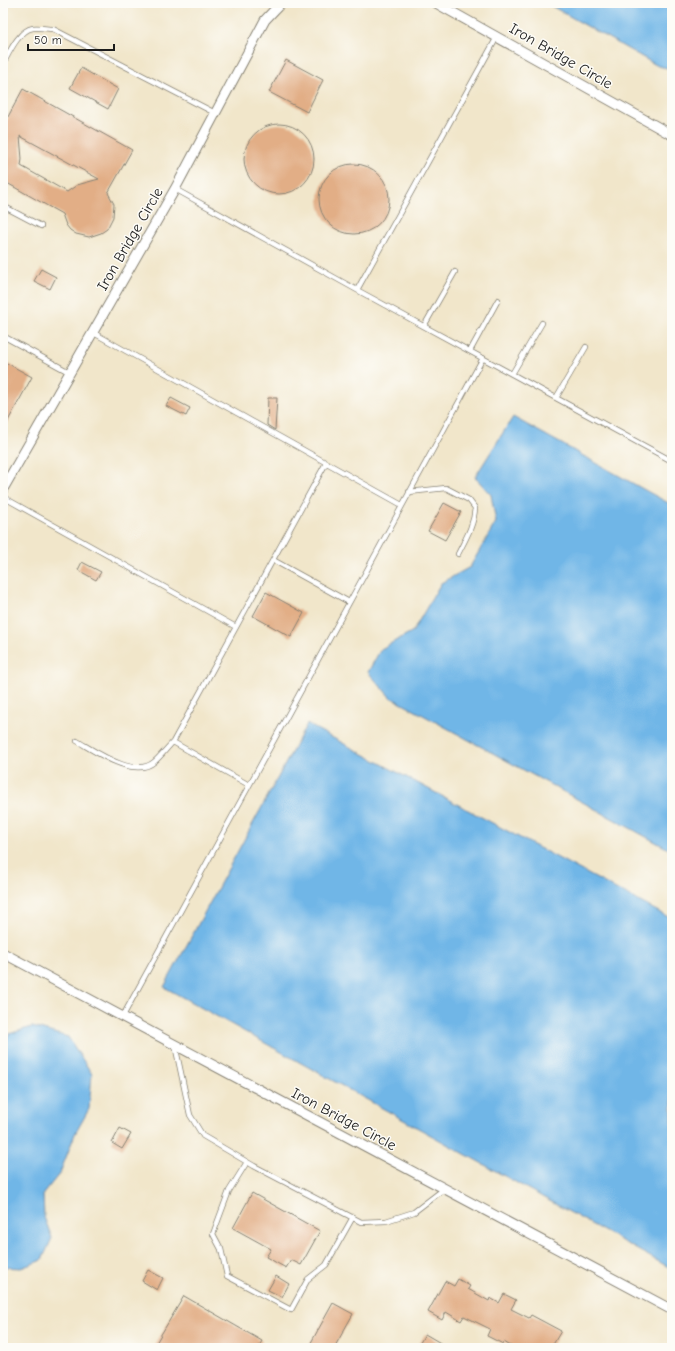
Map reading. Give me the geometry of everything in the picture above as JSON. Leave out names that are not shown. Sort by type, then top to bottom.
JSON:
[{"type":"street","name":"Iron Bridge Circle","points":[[3,489],[175,189],[265,20],[281,3]]},
{"type":"street","name":"Iron Bridge Circle","points":[[436,3],[669,132]]},
{"type":"street","name":"Iron Bridge Circle","points":[[3,953],[672,1310]]},
{"type":"lane","points":[[3,64],[15,43],[25,31],[33,28],[53,29],[215,113]]},
{"type":"lane","points":[[357,290],[497,36]]},
{"type":"lane","points":[[175,189],[357,290],[672,461]]},
{"type":"lane","points":[[3,206],[41,226]]},
{"type":"lane","points":[[424,326],[455,272]]},
{"type":"lane","points":[[470,351],[498,300]]},
{"type":"lane","points":[[512,374],[542,323]]},
{"type":"lane","points":[[92,332],[402,505]]},
{"type":"lane","points":[[3,336],[69,372]]},
{"type":"lane","points":[[556,398],[586,347]]},
{"type":"lane","points":[[123,1016],[482,358]]},
{"type":"lane","points":[[77,741],[121,765],[141,768],[153,763],[172,742],[326,463]]},
{"type":"lane","points":[[409,492],[446,488],[469,500],[475,508],[474,518],[471,530],[458,554]]},
{"type":"lane","points":[[3,497],[236,627]]},
{"type":"lane","points":[[273,560],[349,602]]},
{"type":"lane","points":[[172,742],[249,785]]},
{"type":"lane","points":[[175,1044],[190,1115],[203,1136],[247,1162],[361,1222],[386,1221],[414,1212],[444,1189]]},
{"type":"lane","points":[[247,1162],[229,1191],[213,1234],[221,1249],[227,1276],[291,1310],[308,1279],[326,1265],[353,1217]]},
{"type":"water","points":[[546,3],[672,3],[672,69],[658,66]]},
{"type":"water","points":[[513,417],[672,505],[672,851],[390,697],[368,672],[381,649],[413,631],[441,583],[470,567],[496,522],[491,495],[475,477]]},
{"type":"water","points":[[307,724],[672,919],[672,1269],[164,987]]},
{"type":"water","points":[[32,1027],[68,1037],[92,1074],[89,1109],[75,1134],[60,1173],[43,1194],[44,1217],[52,1238],[42,1260],[21,1268],[3,1267],[3,1047],[9,1034]]},
{"type":"building","points":[[286,60],[323,80],[307,112],[269,92]]},
{"type":"building","points":[[81,68],[118,89],[108,109],[70,88]]},
{"type":"building","points":[[23,89],[132,150],[108,193],[114,204],[113,217],[107,229],[101,233],[89,237],[76,234],[66,225],[62,214],[7,183],[3,184],[3,126]],"holes":[[[20,136],[99,179],[77,185],[67,192],[21,166],[22,159]]]},
{"type":"building","points":[[279,124],[292,127],[304,134],[311,146],[314,159],[311,172],[304,184],[292,191],[279,194],[266,191],[254,184],[247,172],[244,159],[247,146],[254,134],[266,127]]},
{"type":"building","points":[[354,164],[367,167],[379,174],[386,186],[389,199],[386,212],[379,224],[367,231],[354,234],[341,231],[329,224],[322,212],[319,199],[322,186],[329,174],[341,167]]},
{"type":"building","points":[[41,269],[56,277],[50,289],[34,281]]},
{"type":"building","points":[[3,361],[32,377],[3,430]]},
{"type":"building","points":[[171,398],[190,408],[186,416],[166,406]]},
{"type":"building","points":[[268,398],[277,398],[275,430],[267,425]]},
{"type":"building","points":[[444,503],[461,512],[445,540],[428,531]]},
{"type":"building","points":[[82,562],[101,572],[96,580],[78,570]]},
{"type":"building","points":[[266,592],[304,613],[291,637],[253,616]]},
{"type":"building","points":[[120,1128],[131,1134],[122,1149],[112,1143]]},
{"type":"building","points":[[252,1193],[320,1231],[301,1265],[291,1260],[286,1268],[266,1257],[271,1249],[233,1228]]},
{"type":"building","points":[[148,1270],[163,1278],[157,1290],[142,1281]]},
{"type":"building","points":[[276,1276],[289,1284],[282,1297],[268,1290]]},
{"type":"building","points":[[458,1279],[470,1286],[468,1289],[489,1301],[490,1298],[499,1303],[504,1294],[516,1300],[511,1309],[529,1318],[531,1315],[561,1331],[551,1348],[514,1348],[504,1342],[503,1344],[487,1336],[490,1329],[464,1316],[461,1321],[446,1312],[442,1320],[428,1312],[445,1281],[454,1286]]},
{"type":"building","points":[[184,1296],[262,1341],[258,1348],[153,1348]]},
{"type":"building","points":[[333,1303],[353,1314],[334,1348],[308,1348]]},
{"type":"building","points":[[425,1334],[449,1348],[417,1348]]}]
